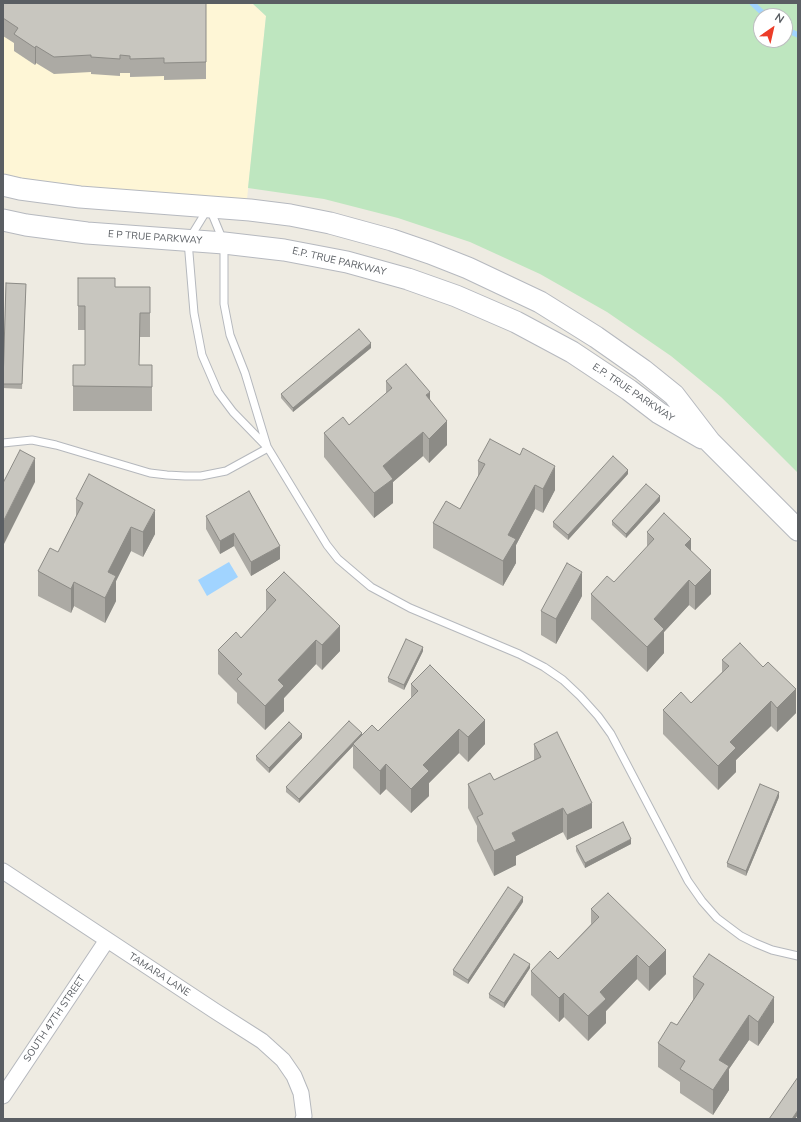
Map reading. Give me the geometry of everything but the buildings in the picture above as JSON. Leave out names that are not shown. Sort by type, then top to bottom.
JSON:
[{"type":"main road","points":[[3,185],[80,197],[209,207]]},
{"type":"main road","name":"E.P. TRUE PARKWAY","points":[[209,207],[290,216],[330,223],[392,240],[468,268],[540,302],[596,337],[643,370],[674,395],[710,442]]},
{"type":"main road","name":"E P TRUE PARKWAY","points":[[3,220],[26,225],[87,233],[224,243]]},
{"type":"main road","name":"E.P. TRUE PARKWAY","points":[[224,243],[284,250],[347,262],[408,279],[456,296],[516,322],[572,352],[629,390],[659,413],[710,442]]},
{"type":"main road","points":[[710,442],[798,530]]},
{"type":"street","name":"TAMARA LANE","points":[[3,871],[262,1041],[283,1060],[294,1076],[301,1092],[304,1119]]},
{"type":"street","name":"SOUTH 47TH STREET","points":[[3,1096],[107,940]]},
{"type":"lane","points":[[209,207],[188,241],[194,313],[202,356],[218,392],[233,412],[268,448],[338,559],[371,587],[410,608],[519,654],[538,663],[563,680],[598,716],[611,734],[688,881],[702,901],[718,918],[741,936],[772,950],[798,956]]},
{"type":"lane","points":[[209,207],[224,243],[224,304],[230,335],[245,374],[268,448]]},
{"type":"lane","points":[[3,443],[32,440],[56,445],[150,473],[179,476],[201,476],[226,471],[268,448]]},
{"type":"shaded area","points":[[3,3],[252,3],[266,16],[247,199],[82,187],[44,182],[3,174]]},
{"type":"green space","points":[[252,3],[798,3],[798,473],[721,397],[671,356],[607,312],[540,274],[470,242],[398,218],[324,199],[248,188],[266,16]]},
{"type":"water","points":[[229,562],[238,577],[207,596],[198,580]]},
{"type":"waterway","points":[[752,3],[757,8]]},
{"type":"waterway","points":[[793,33],[798,35]]}]
